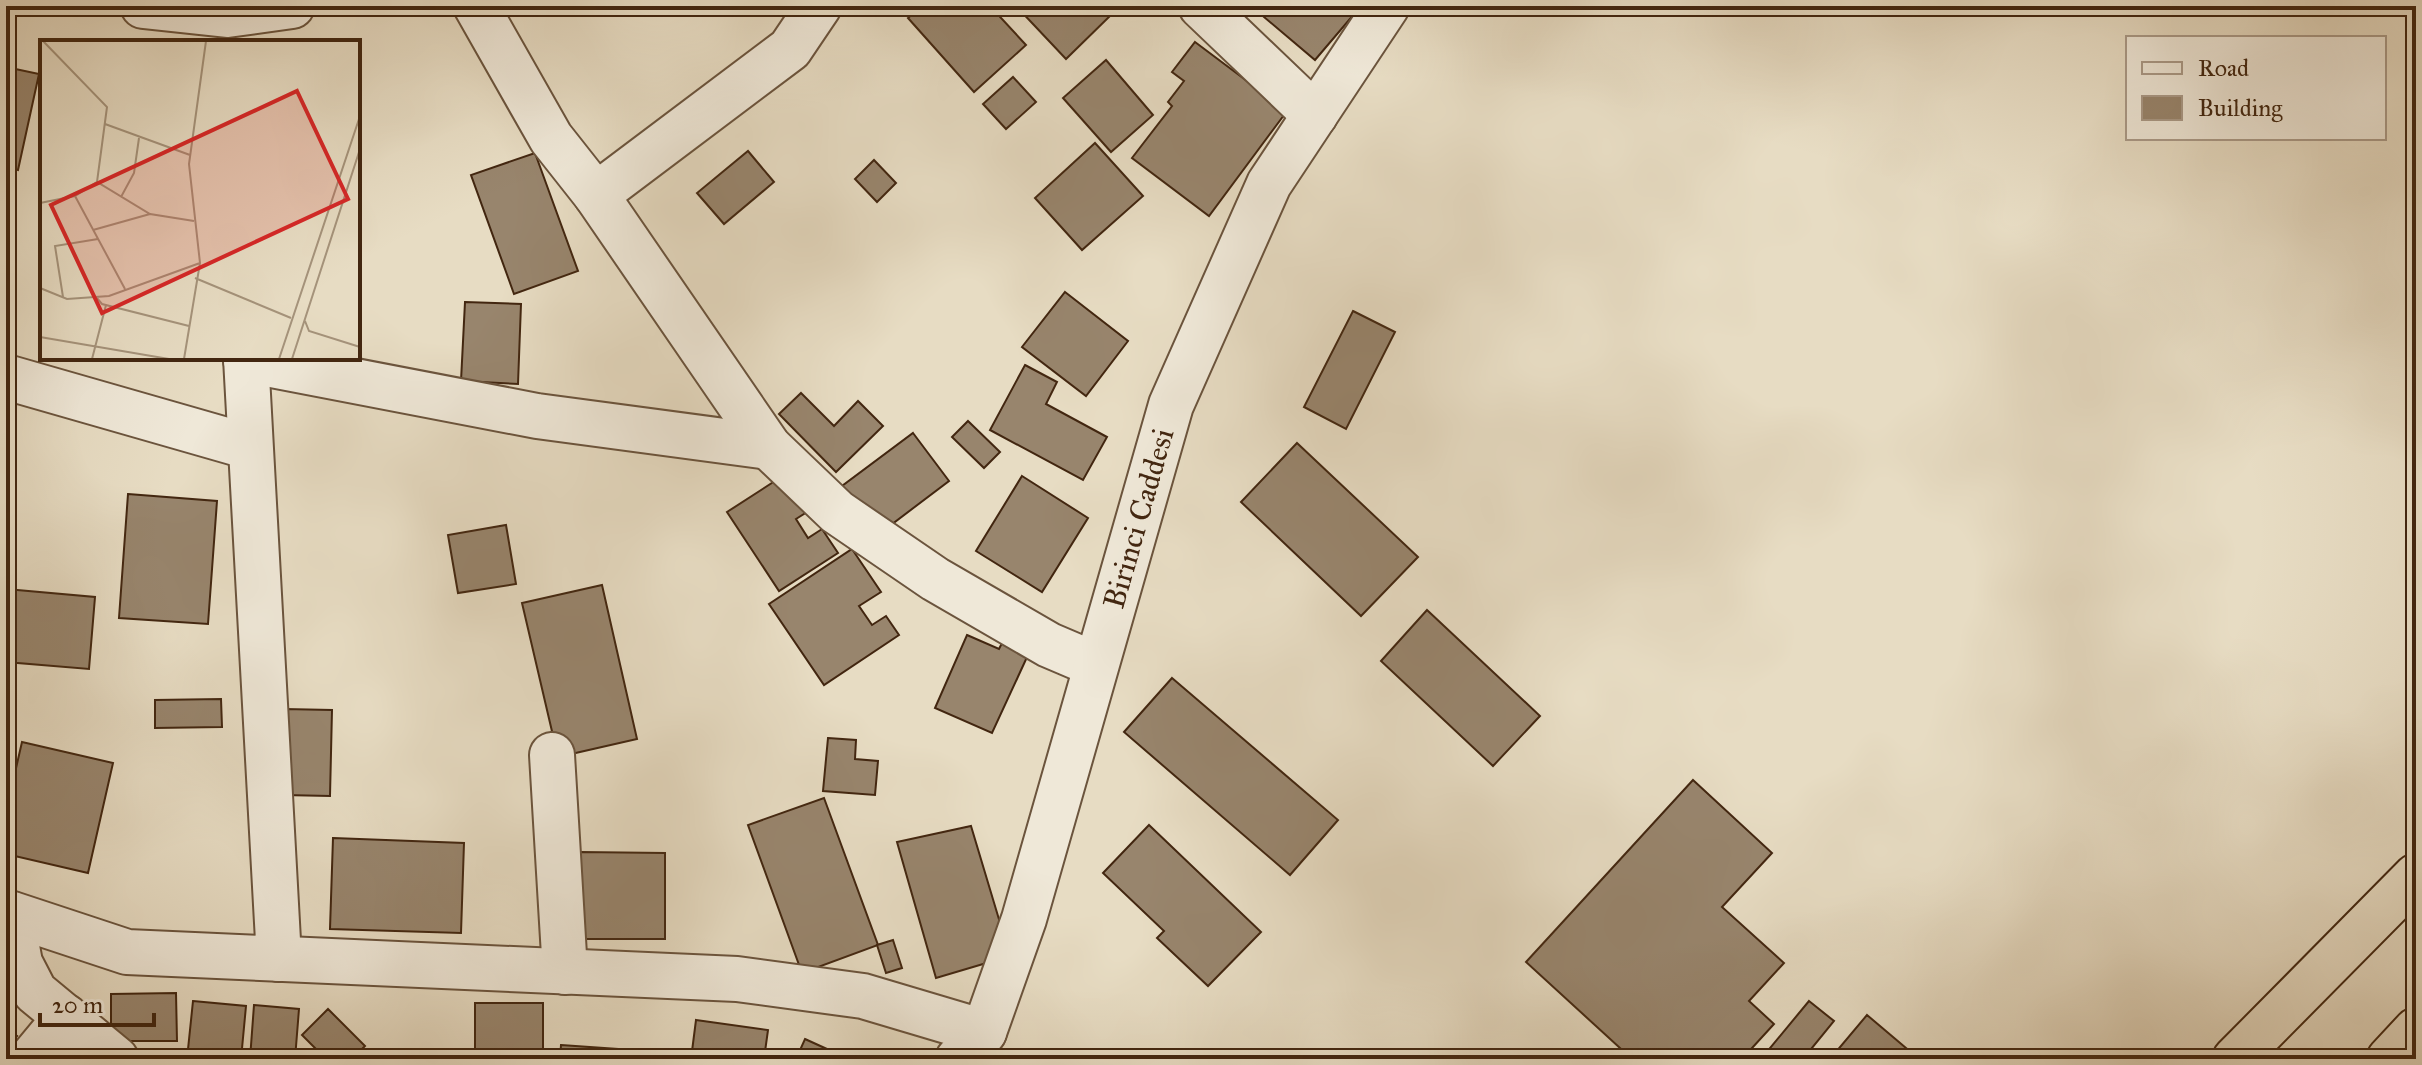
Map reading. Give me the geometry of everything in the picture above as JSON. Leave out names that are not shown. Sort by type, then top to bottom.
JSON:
[{"type":"highway","points":[[2235,1059],[2416,876]]},
{"type":"highway","points":[[2389,1059],[2416,1030]]},
{"type":"street","points":[[143,6],[228,28],[292,6]]},
{"type":"street","points":[[476,6],[551,138],[596,195],[769,447],[837,512],[935,579],[1049,645],[1096,665]]},
{"type":"street","points":[[596,195],[790,49],[819,6]]},
{"type":"street","points":[[1201,6],[1315,115]]},
{"type":"street","name":"Birinci Caddesi","points":[[971,1045],[1024,919],[1171,405],[1269,184],[1387,6]]},
{"type":"street","points":[[246,360],[279,959]]},
{"type":"street","points":[[251,360],[537,416],[769,447]]},
{"type":"street","points":[[6,377],[250,447]]},
{"type":"street","points":[[552,755],[565,972]]},
{"type":"street","points":[[9,913],[127,952],[737,979],[863,996],[971,1045]]},
{"type":"street","points":[[9,913],[20,963],[35,992],[116,1059]]},
{"type":"street","points":[[31,1059],[66,1017]]},
{"type":"building","points":[[922,6],[990,6],[1026,45],[974,92],[908,18]]},
{"type":"building","points":[[1016,6],[1106,6],[1113,13],[1066,59]]},
{"type":"building","points":[[1251,6],[1361,6],[1315,60]]},
{"type":"building","points":[[1195,42],[1287,111],[1209,216],[1132,158],[1172,106],[1168,102],[1184,81],[1172,72]]},
{"type":"building","points":[[1106,60],[1153,115],[1111,152],[1063,98]]},
{"type":"building","points":[[6,67],[39,74],[18,170],[6,167]]},
{"type":"building","points":[[1013,77],[1036,102],[1006,129],[983,104]]},
{"type":"building","points":[[1095,143],[1143,196],[1082,250],[1035,198]]},
{"type":"building","points":[[748,151],[774,182],[724,224],[697,193]]},
{"type":"building","points":[[535,153],[578,271],[514,294],[471,175]]},
{"type":"building","points":[[874,160],[896,183],[877,202],[855,179]]},
{"type":"building","points":[[1065,292],[1128,341],[1086,396],[1022,347]]},
{"type":"building","points":[[465,302],[521,304],[518,384],[461,381]]},
{"type":"building","points":[[1353,311],[1395,332],[1346,429],[1304,407]]},
{"type":"building","points":[[1025,365],[1057,382],[1046,404],[1107,437],[1083,480],[990,430]]},
{"type":"building","points":[[801,393],[834,426],[858,401],[883,426],[836,472],[779,414]]},
{"type":"building","points":[[968,421],[1000,452],[984,468],[952,437]]},
{"type":"building","points":[[913,433],[949,481],[879,534],[842,486]]},
{"type":"building","points":[[1297,443],[1418,557],[1361,616],[1241,502]]},
{"type":"building","points":[[792,470],[815,507],[796,519],[808,538],[822,529],[838,553],[779,591],[727,512]]},
{"type":"building","points":[[1022,476],[1088,518],[1042,592],[976,551]]},
{"type":"building","points":[[128,494],[217,501],[208,624],[119,618]]},
{"type":"building","points":[[506,525],[516,584],[458,593],[448,535]]},
{"type":"building","points":[[852,549],[881,592],[859,606],[872,625],[886,616],[899,635],[824,685],[769,604]]},
{"type":"building","points":[[602,585],[637,739],[558,757],[522,603]]},
{"type":"building","points":[[6,589],[95,597],[89,669],[6,662]]},
{"type":"building","points":[[1427,610],[1540,716],[1493,766],[1381,661]]},
{"type":"building","points":[[967,635],[999,649],[1002,643],[1028,655],[992,733],[935,708]]},
{"type":"building","points":[[1172,678],[1338,820],[1290,875],[1124,732]]},
{"type":"building","points":[[221,699],[222,727],[155,728],[155,700]]},
{"type":"building","points":[[284,709],[332,710],[330,796],[283,795]]},
{"type":"building","points":[[828,738],[856,740],[855,759],[878,761],[875,795],[823,791]]},
{"type":"building","points":[[6,742],[14,743],[6,777]]},
{"type":"building","points":[[22,742],[113,763],[88,873],[6,854],[6,812]]},
{"type":"building","points":[[1693,780],[1772,853],[1722,907],[1784,963],[1749,1001],[1774,1024],[1742,1059],[1632,1059],[1526,962]]},
{"type":"building","points":[[824,798],[878,945],[802,973],[748,825]]},
{"type":"building","points":[[1149,825],[1261,932],[1208,986],[1157,938],[1164,931],[1103,873]]},
{"type":"building","points":[[971,826],[1010,956],[936,978],[897,842]]},
{"type":"building","points":[[333,838],[464,843],[461,933],[330,929]]},
{"type":"building","points":[[580,852],[665,853],[665,939],[580,939]]},
{"type":"building","points":[[893,940],[902,968],[886,973],[877,945]]},
{"type":"building","points":[[176,993],[177,1041],[111,1041],[111,994]]},
{"type":"building","points":[[193,1001],[246,1006],[241,1059],[187,1059]]},
{"type":"building","points":[[1809,1001],[1834,1021],[1803,1059],[1761,1059]]},
{"type":"building","points":[[475,1003],[543,1003],[543,1059],[475,1059]]},
{"type":"building","points":[[254,1005],[299,1009],[295,1059],[250,1059]]},
{"type":"building","points":[[328,1009],[365,1046],[352,1059],[312,1059],[319,1052],[302,1035]]},
{"type":"building","points":[[1867,1015],[1919,1059],[1830,1059]]},
{"type":"building","points":[[696,1020],[768,1030],[764,1059],[691,1059]]},
{"type":"building","points":[[6,1028],[17,1036],[6,1051]]},
{"type":"building","points":[[805,1039],[849,1059],[796,1059]]},
{"type":"building","points":[[561,1045],[632,1050],[631,1059],[560,1059]]}]
